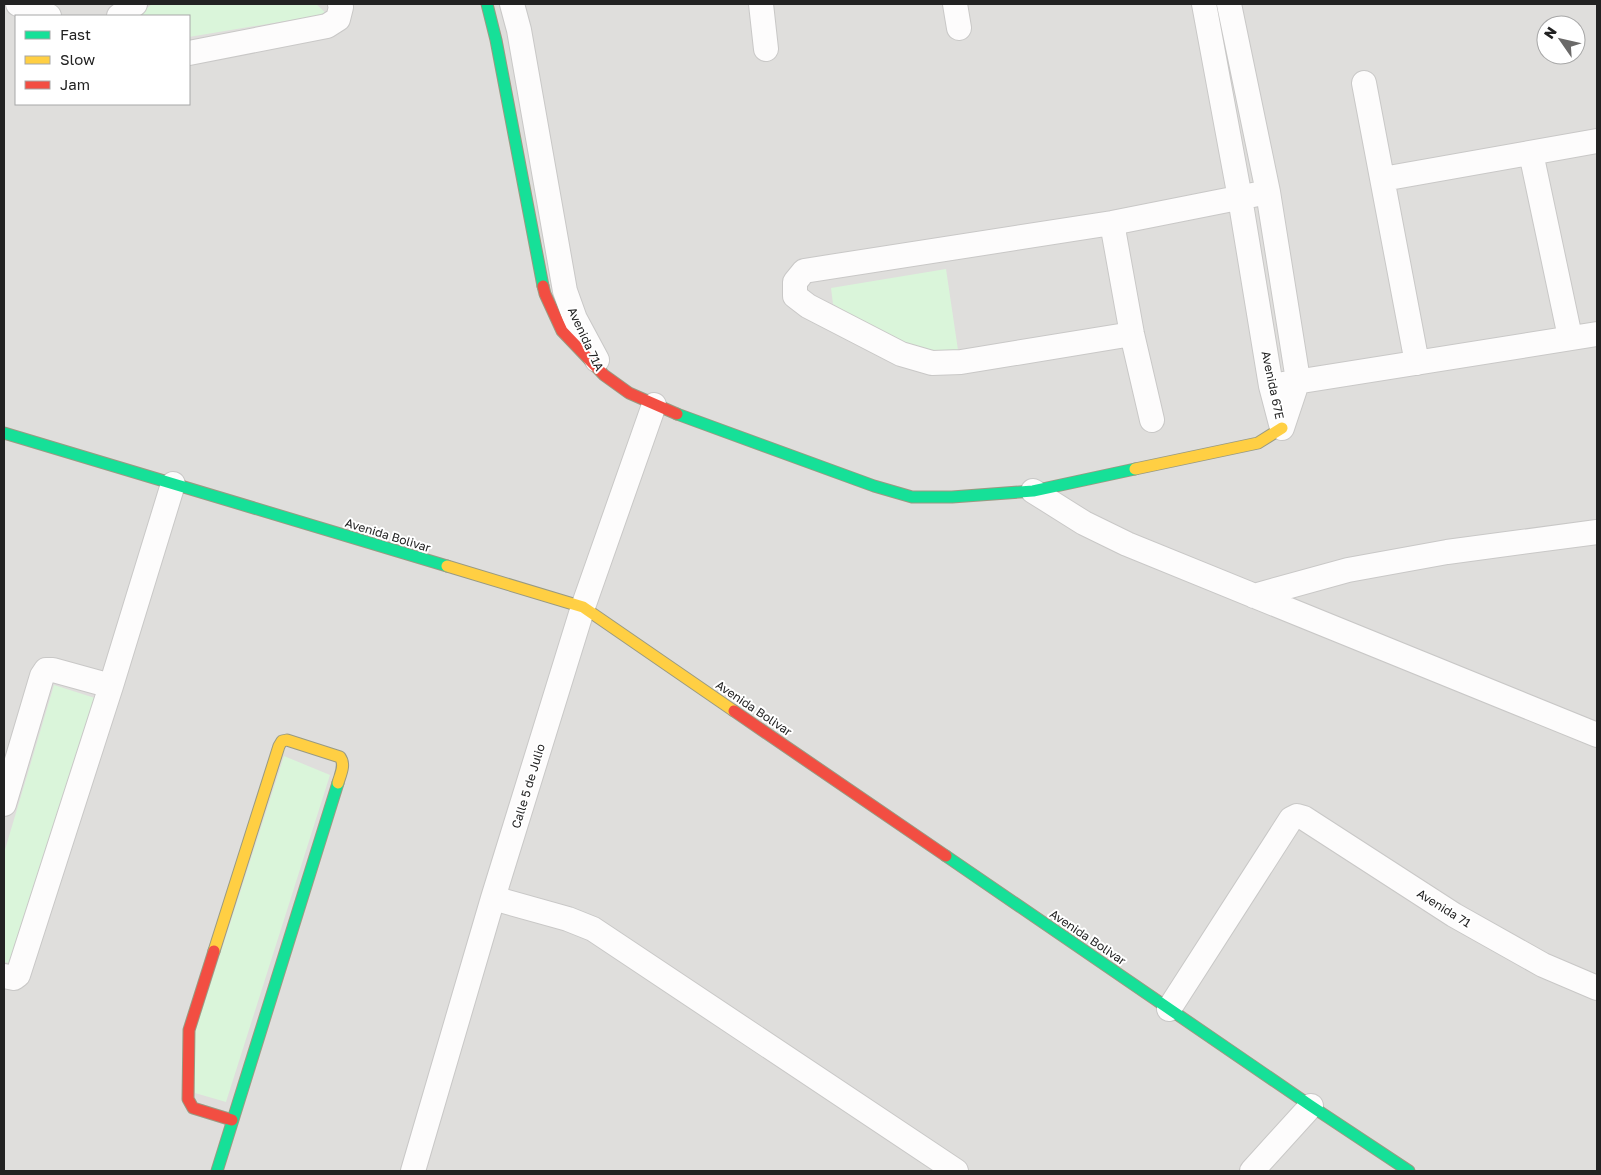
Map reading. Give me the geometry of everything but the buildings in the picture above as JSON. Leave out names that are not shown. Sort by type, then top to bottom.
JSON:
[{"type":"street","points":[[18,4],[46,15]]},
{"type":"street","points":[[121,15],[135,4]]},
{"type":"street","points":[[190,53],[326,26],[338,18],[340,4]]},
{"type":"street","name":"Avenida 71A","points":[[487,4],[496,40],[545,294],[562,331],[604,375]]},
{"type":"street","name":"Avenida 71A","points":[[512,4],[519,30],[565,291],[575,319],[604,375]]},
{"type":"street","points":[[762,4],[766,49]]},
{"type":"street","points":[[955,4],[959,28]]},
{"type":"street","name":"Avenida 67E","points":[[1204,4],[1240,198],[1271,386],[1282,428]]},
{"type":"street","name":"Avenida 67E","points":[[1229,4],[1268,192],[1298,380],[1282,428]]},
{"type":"street","points":[[1364,83],[1384,179],[1417,363]]},
{"type":"street","points":[[1384,179],[1597,141]]},
{"type":"street","points":[[1531,153],[1570,337]]},
{"type":"street","points":[[1132,334],[961,362],[932,363],[901,354],[808,306],[795,296],[794,282],[804,271],[1112,223],[1268,192]]},
{"type":"street","points":[[1112,223],[1132,334],[1152,420]]},
{"type":"street","points":[[1271,386],[1298,380],[1597,334]]},
{"type":"street","points":[[604,375],[629,393],[654,405],[874,486],[912,497],[952,497],[1033,491],[1258,442],[1282,428]]},
{"type":"street","name":"Calle 5 de Julio","points":[[413,1171],[493,898],[583,607],[654,405]]},
{"type":"street","name":"Avenida Bolivar","points":[[4,433],[583,607],[1311,1106],[1409,1171]]},
{"type":"street","points":[[4,976],[14,978],[18,976],[111,686],[173,484]]},
{"type":"street","points":[[1033,491],[1084,523],[1127,544],[1597,735]]},
{"type":"street","points":[[1254,596],[1357,568],[1447,552],[1597,532]]},
{"type":"street","points":[[4,804],[42,676],[46,670],[53,670],[111,686]]},
{"type":"street","points":[[217,1171],[343,766],[343,761],[340,757],[287,740],[282,741],[279,746],[188,1030],[188,1099],[190,1105],[192,1108],[232,1120]]},
{"type":"street","name":"Avenida 71","points":[[1169,1009],[1291,819],[1297,816],[1304,818],[1454,915],[1543,965],[1597,988]]},
{"type":"street","points":[[493,898],[593,929],[956,1171]]},
{"type":"street","points":[[1252,1171],[1311,1106]]},
{"type":"shaded area","points":[[4,4],[1597,4],[1597,1171],[4,1171]]},
{"type":"green space","points":[[152,4],[316,4],[327,14],[190,37],[190,15],[138,15]]},
{"type":"green space","points":[[946,269],[958,350],[910,350],[833,304],[831,288]]},
{"type":"green space","points":[[54,685],[95,698],[9,963],[4,962],[4,853]]},
{"type":"green space","points":[[284,756],[330,775],[226,1102],[195,1093],[192,1042]]},
{"type":"traffic: fast","points":[[487,4],[496,40],[543,286]]},
{"type":"traffic: fast","points":[[677,414],[874,486],[912,497],[952,497],[1033,491],[1135,469]]},
{"type":"traffic: fast","points":[[4,433],[447,566]]},
{"type":"traffic: fast","points":[[217,1171],[338,783]]},
{"type":"traffic: fast","points":[[946,856],[1409,1171]]},
{"type":"traffic: slow","points":[[1135,469],[1258,443],[1282,428]]},
{"type":"traffic: slow","points":[[447,566],[583,607],[734,711]]},
{"type":"traffic: slow","points":[[214,951],[282,741],[287,740],[340,757],[343,767],[338,783]]},
{"type":"traffic: jam","points":[[543,286],[562,331],[604,375],[629,393],[677,414]]},
{"type":"traffic: jam","points":[[734,711],[946,856]]},
{"type":"traffic: jam","points":[[214,951],[189,1030],[188,1099],[193,1108],[232,1120]]}]
